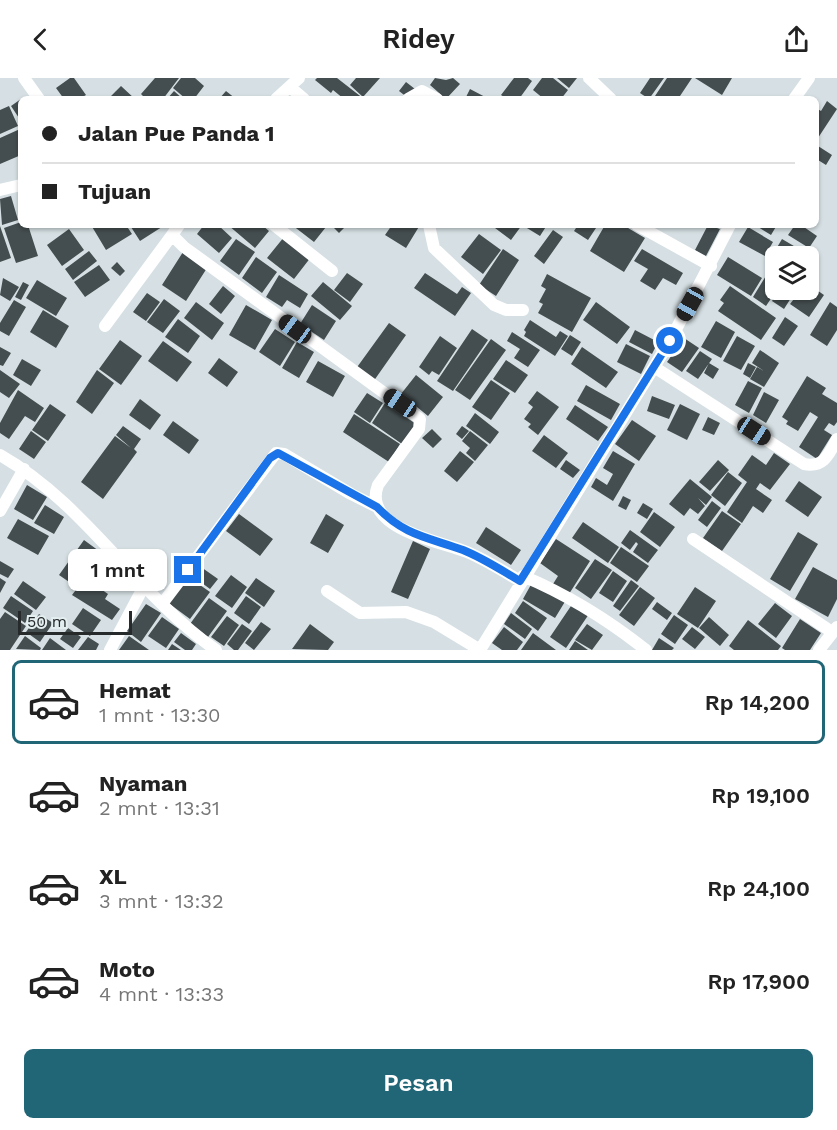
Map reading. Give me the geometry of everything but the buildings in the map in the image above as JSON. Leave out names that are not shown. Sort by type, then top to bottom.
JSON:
[{"type":"street","points":[[24,78],[37,96]]},
{"type":"street","points":[[589,78],[608,96]]},
{"type":"street","points":[[796,96],[804,79]]},
{"type":"street","points":[[279,96],[294,83],[302,96]]},
{"type":"street","points":[[414,96],[423,91],[432,96]]},
{"type":"street","points":[[0,190],[18,186]]},
{"type":"street","points":[[278,228],[332,271]]},
{"type":"street","points":[[430,228],[434,248],[494,305],[506,310],[523,310]]},
{"type":"street","points":[[642,228],[711,266]]},
{"type":"street","points":[[327,591],[360,613],[406,612],[434,622],[480,650],[522,578],[654,367],[711,266],[729,228]]},
{"type":"street","points":[[105,326],[176,230],[240,289],[420,418],[419,429],[378,485],[374,499],[377,507]]},
{"type":"street","points":[[654,367],[804,464],[815,465],[824,462],[837,439]]},
{"type":"street","points":[[162,604],[276,453],[284,454],[377,507],[390,520],[412,535],[464,551],[579,602],[613,624],[646,650]]},
{"type":"street","points":[[0,455],[24,468],[66,503],[162,604],[216,650]]},
{"type":"street","points":[[0,511],[24,468]]},
{"type":"street","points":[[693,539],[835,630],[819,650]]},
{"type":"street","points":[[110,650],[144,586]]},
{"type":"route","points":[[188,570],[250,489],[270,458],[278,453],[284,454],[377,507],[390,520],[412,535],[483,559],[520,581],[670,341]]}]
